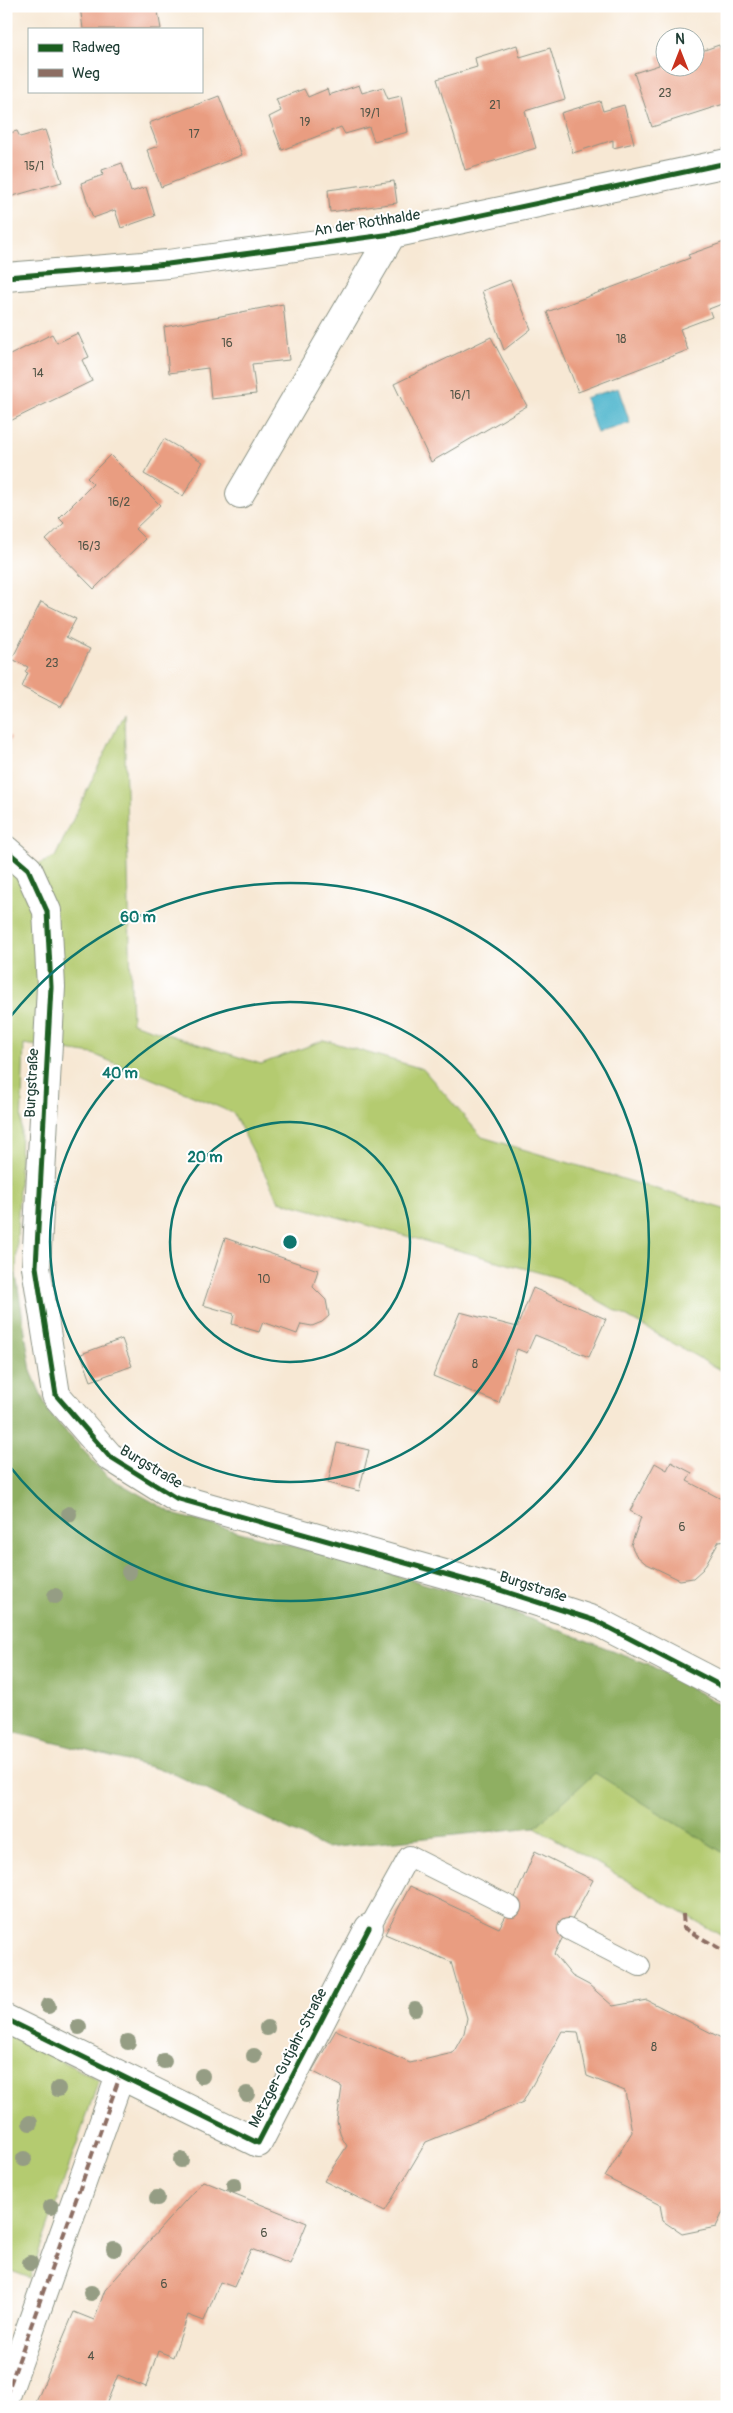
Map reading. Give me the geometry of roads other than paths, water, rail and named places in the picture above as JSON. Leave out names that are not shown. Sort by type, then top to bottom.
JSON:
[{"type":"street","name":"An der Rothhalde","points":[[6,277],[168,264],[392,234],[727,163]]},
{"type":"street","name":"An der Rothhalde","points":[[240,494],[392,234]]},
{"type":"street","name":"Burgstraße","points":[[6,850],[28,869],[47,911],[51,987],[36,1267],[56,1396],[109,1456],[176,1498],[494,1588],[596,1621],[727,1689]]},
{"type":"street","name":"Metzger-Gutjahr-Straße","points":[[120,2076],[258,2143],[369,1928]]},
{"type":"street","points":[[6,2019],[120,2076],[6,2396]]},
{"type":"lane","points":[[369,1928],[409,1856],[511,1907]]},
{"type":"lane","points":[[568,1929],[640,1966]]},
{"type":"water","points":[[618,388],[630,423],[597,433],[585,398]]}]
